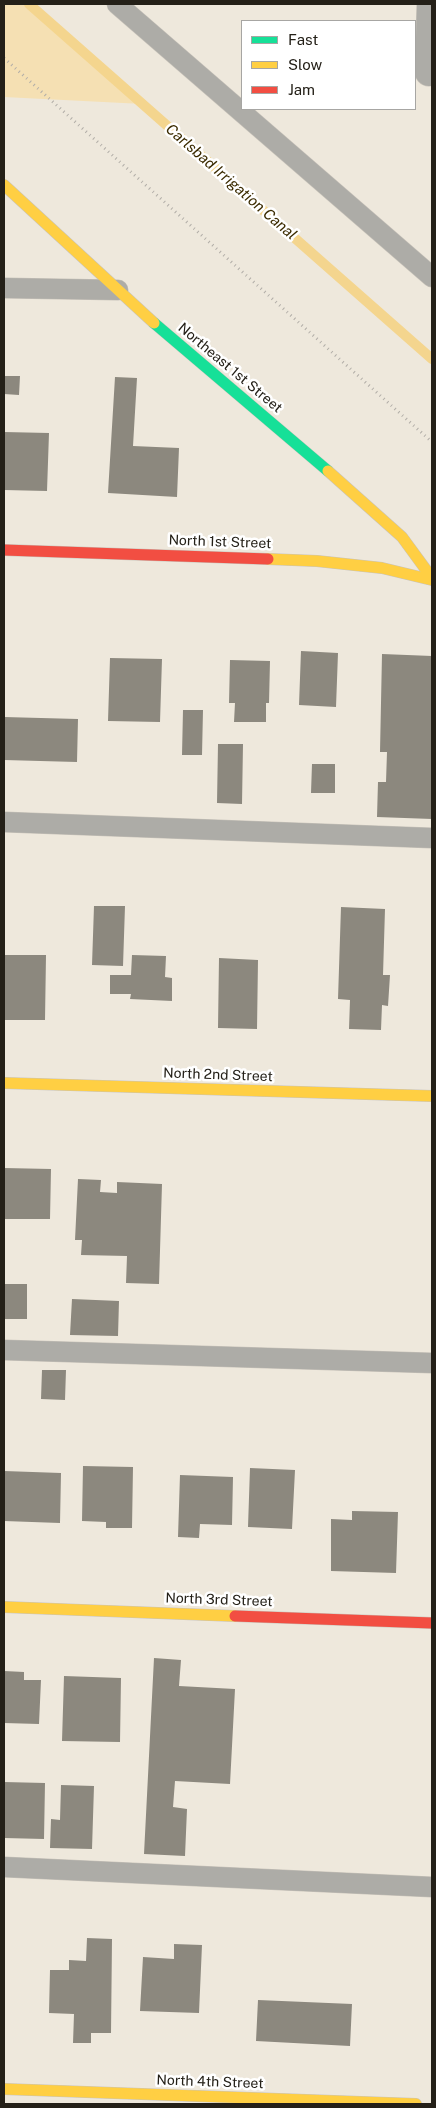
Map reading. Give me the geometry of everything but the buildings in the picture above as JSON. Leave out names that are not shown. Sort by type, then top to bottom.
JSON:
[{"type":"street","points":[[429,72],[431,4]]},
{"type":"street","name":"Northeast 1st Street","points":[[4,185],[183,349],[308,453],[402,537],[432,579]]},
{"type":"street","name":"North 1st Street","points":[[4,550],[317,561],[382,568],[432,579]]},
{"type":"street","name":"North 2nd Street","points":[[4,1083],[432,1096]]},
{"type":"street","name":"North 3rd Street","points":[[4,1607],[432,1623]]},
{"type":"street","name":"North 4th Street","points":[[4,2089],[416,2104]]},
{"type":"lane","points":[[116,4],[432,277]]},
{"type":"lane","points":[[4,288],[118,290]]},
{"type":"lane","points":[[4,822],[432,838]]},
{"type":"lane","points":[[4,1350],[432,1363]]},
{"type":"lane","points":[[4,1867],[432,1887]]},
{"type":"path","points":[[4,58],[432,442]]},
{"type":"shaded area","points":[[4,4],[29,4],[143,104],[4,97]]},
{"type":"waterway","name":"Carlsbad Irrigation Canal","points":[[29,4],[432,359]]},
{"type":"traffic: fast","points":[[154,323],[328,471]]},
{"type":"traffic: slow","points":[[4,185],[154,323]]},
{"type":"traffic: slow","points":[[328,471],[402,537],[432,578]]},
{"type":"traffic: slow","points":[[268,559],[317,561],[382,568],[432,580]]},
{"type":"traffic: slow","points":[[4,1083],[432,1096]]},
{"type":"traffic: slow","points":[[4,1607],[235,1616]]},
{"type":"traffic: slow","points":[[4,2089],[416,2104]]},
{"type":"traffic: jam","points":[[4,550],[268,559]]},
{"type":"traffic: jam","points":[[235,1616],[432,1623]]}]
